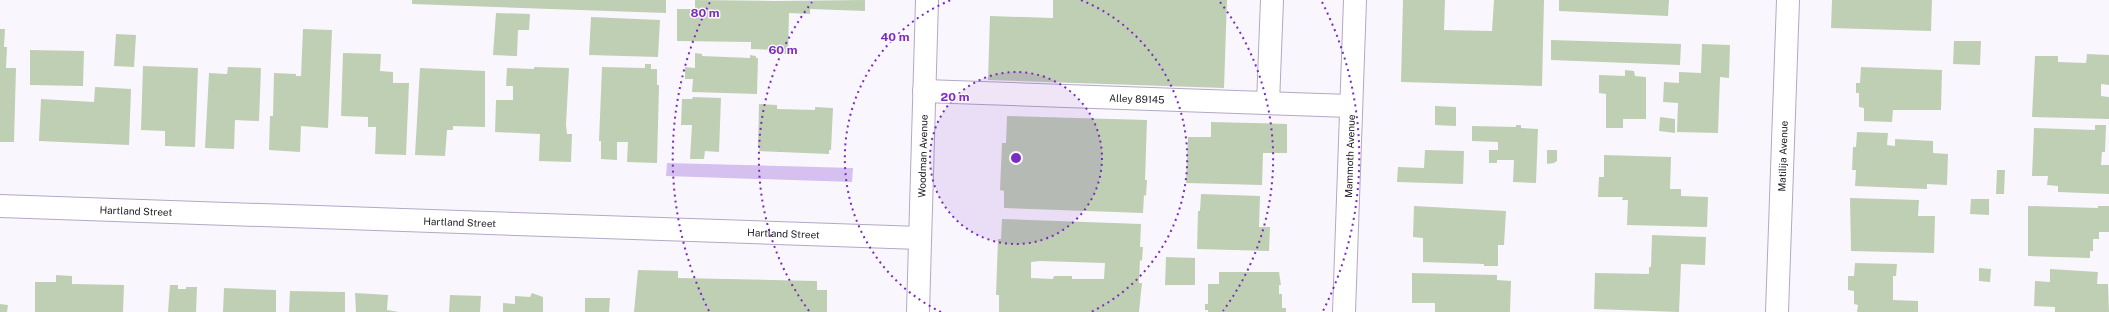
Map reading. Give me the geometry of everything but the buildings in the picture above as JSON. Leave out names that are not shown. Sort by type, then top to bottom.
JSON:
[{"type":"street","name":"Woodman Avenue","points":[[918,312],[927,0]]},
{"type":"street","points":[[1268,103],[1272,0]]},
{"type":"street","name":"Mammoth Avenue","points":[[1344,312],[1350,106],[1355,0]]},
{"type":"street","name":"Matilija Avenue","points":[[1777,312],[1788,0]]},
{"type":"street","name":"Alley 89145","points":[[924,91],[1350,106]]},
{"type":"street","name":"Hartland Street","points":[[0,206],[920,238]]},
{"type":"shaded area","points":[[667,163],[853,168],[852,182],[666,176]]}]
